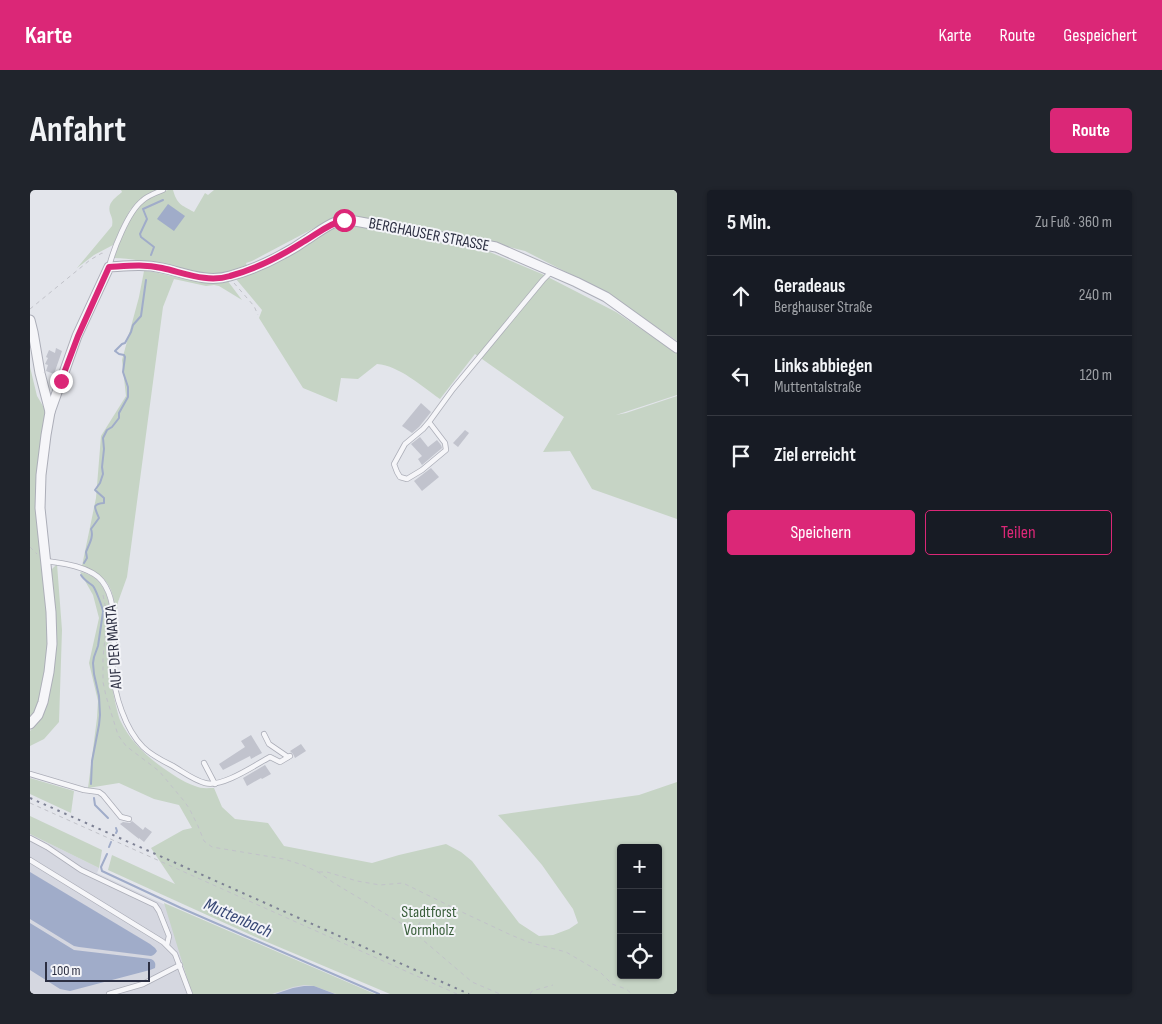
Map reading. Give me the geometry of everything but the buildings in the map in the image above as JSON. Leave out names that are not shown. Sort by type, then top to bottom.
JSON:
[{"type":"street","name":"BERGHAUSER STRASSE","points":[[109,267],[130,265],[162,268],[208,279],[229,276],[283,254],[334,222],[355,220],[496,247],[606,297],[677,348]]},
{"type":"street","points":[[30,724],[38,715],[43,702],[51,657],[52,628],[40,495],[50,412],[78,336],[109,267]]},
{"type":"street","points":[[30,320],[50,412]]},
{"type":"lane","points":[[109,267],[111,257],[130,215],[138,204],[162,190]]},
{"type":"lane","points":[[429,422],[445,443],[446,450],[422,470],[407,479],[400,477],[394,464],[405,444],[429,422],[453,389],[543,280],[552,272]]},
{"type":"lane","name":"AUF DER MARTA","points":[[46,561],[73,566],[92,573],[101,579],[106,588],[114,616],[113,669],[117,694],[126,722],[139,742],[150,753],[199,781],[215,784]]},
{"type":"lane","points":[[204,763],[215,784],[228,780],[270,756],[280,762],[289,756],[270,744],[264,734]]},
{"type":"lane","points":[[30,774],[84,790],[99,792],[120,817],[129,819]]},
{"type":"lane","points":[[30,838],[81,870],[155,904],[169,936],[167,945]]},
{"type":"lane","points":[[30,860],[167,945],[176,954],[190,994]]},
{"type":"lane","points":[[109,994],[143,984],[180,965]]},
{"type":"path","points":[[30,308],[90,260],[102,253],[111,257]]},
{"type":"path","points":[[229,276],[254,306],[258,315]]},
{"type":"path","points":[[30,803],[457,994]]},
{"type":"path","points":[[318,872],[327,872],[380,886],[403,883],[520,939],[566,952],[600,972],[612,984],[626,989],[632,994]]},
{"type":"path","points":[[414,933],[420,922]]},
{"type":"path","points":[[410,928],[472,982],[500,994]]},
{"type":"path","points":[[530,994],[532,991],[554,985]]},
{"type":"shaded area","points":[[30,834],[99,868],[97,873],[189,916],[370,994],[30,994]]},
{"type":"green space","points":[[121,190],[157,190],[139,200],[130,210],[113,245],[94,255],[77,268],[112,226],[109,209],[112,201],[122,192]]},
{"type":"green space","points":[[168,190],[173,190],[180,204],[194,212],[205,193],[208,195],[214,190],[677,190],[677,341],[607,293],[525,251],[485,241],[337,216],[246,263],[247,266],[227,273],[194,273],[141,261],[114,258],[123,233],[137,209],[152,197]]},
{"type":"green space","points":[[364,226],[485,250],[542,274],[616,312],[677,353],[677,395],[616,415],[677,396],[677,519],[592,489],[570,451],[543,452],[564,417],[475,354],[440,399],[394,368],[377,364],[358,379],[341,378],[337,402],[303,388],[259,318],[262,310],[236,279],[271,266],[331,227]]},
{"type":"green space","points":[[144,271],[196,281],[227,280],[242,300],[219,286],[206,286],[174,279],[163,307],[127,577],[118,602],[116,617],[113,598],[108,585],[99,575],[82,566],[96,498],[101,436],[126,396],[122,360]]},
{"type":"green space","points":[[30,367],[37,396],[46,411],[40,459],[49,612],[49,657],[38,708],[30,721]]},
{"type":"green space","points":[[57,564],[62,630],[59,722],[44,739],[30,746],[30,731],[40,720],[47,701],[51,570]]},
{"type":"green space","name":"Stadtforst Vormholz","points":[[80,572],[94,577],[103,587],[108,601],[111,616],[111,679],[120,720],[137,745],[159,765],[190,784],[200,788],[214,788],[222,807],[235,819],[268,823],[284,846],[372,863],[446,844],[461,852],[472,861],[519,923],[539,936],[553,935],[569,929],[578,923],[573,909],[542,865],[498,815],[639,795],[677,782],[677,994],[390,994],[260,939],[108,870],[112,855],[175,884],[151,848],[183,830],[192,828],[179,805],[154,799],[119,783],[88,788],[98,701],[89,663],[99,618],[93,595]]},
{"type":"green space","points":[[30,778],[74,791],[71,813],[30,794]]},
{"type":"green space","points":[[30,816],[102,850],[99,868],[30,834]]},
{"type":"green space","points":[[164,903],[375,994],[336,994],[314,986],[304,985],[272,994],[192,994]]},
{"type":"water","points":[[168,204],[185,216],[174,231],[157,219]]},
{"type":"water","points":[[30,872],[150,944],[157,951],[151,956],[74,946],[30,919]]},
{"type":"water","points":[[30,923],[74,950],[151,959],[155,962],[155,968],[70,991],[60,989],[30,970]]},
{"type":"water","points":[[304,986],[314,986],[335,994],[275,994]]},
{"type":"waterway","name":"Muttenbach","points":[[151,255],[154,247],[141,237],[140,234],[147,219],[143,209],[163,200]]},
{"type":"waterway","name":"Muttenbach","points":[[84,563],[92,538],[91,529],[99,518],[95,507],[97,504],[104,503],[104,498],[95,490],[103,474],[103,438],[107,430],[119,418],[119,413],[128,397],[128,387],[123,372],[125,357],[115,351],[125,343],[133,325],[141,316],[146,280]]},
{"type":"waterway","name":"Muttenbach","points":[[81,575],[93,586],[103,612],[98,646],[93,663],[99,696],[100,715],[92,761],[91,784]]},
{"type":"waterway","name":"Muttenbach","points":[[94,798],[95,805],[108,818]]},
{"type":"waterway","name":"Muttenbach","points":[[116,828],[116,833]]},
{"type":"waterway","name":"Muttenbach","points":[[109,847],[111,842]]},
{"type":"waterway","name":"Muttenbach","points":[[107,854],[101,867],[102,871],[181,908],[379,994]]},
{"type":"railway","points":[[30,798],[469,994]]},
{"type":"route","points":[[61,381],[78,336],[109,267],[130,265],[162,268],[208,279],[229,276],[283,254],[334,222],[344,220]]}]
